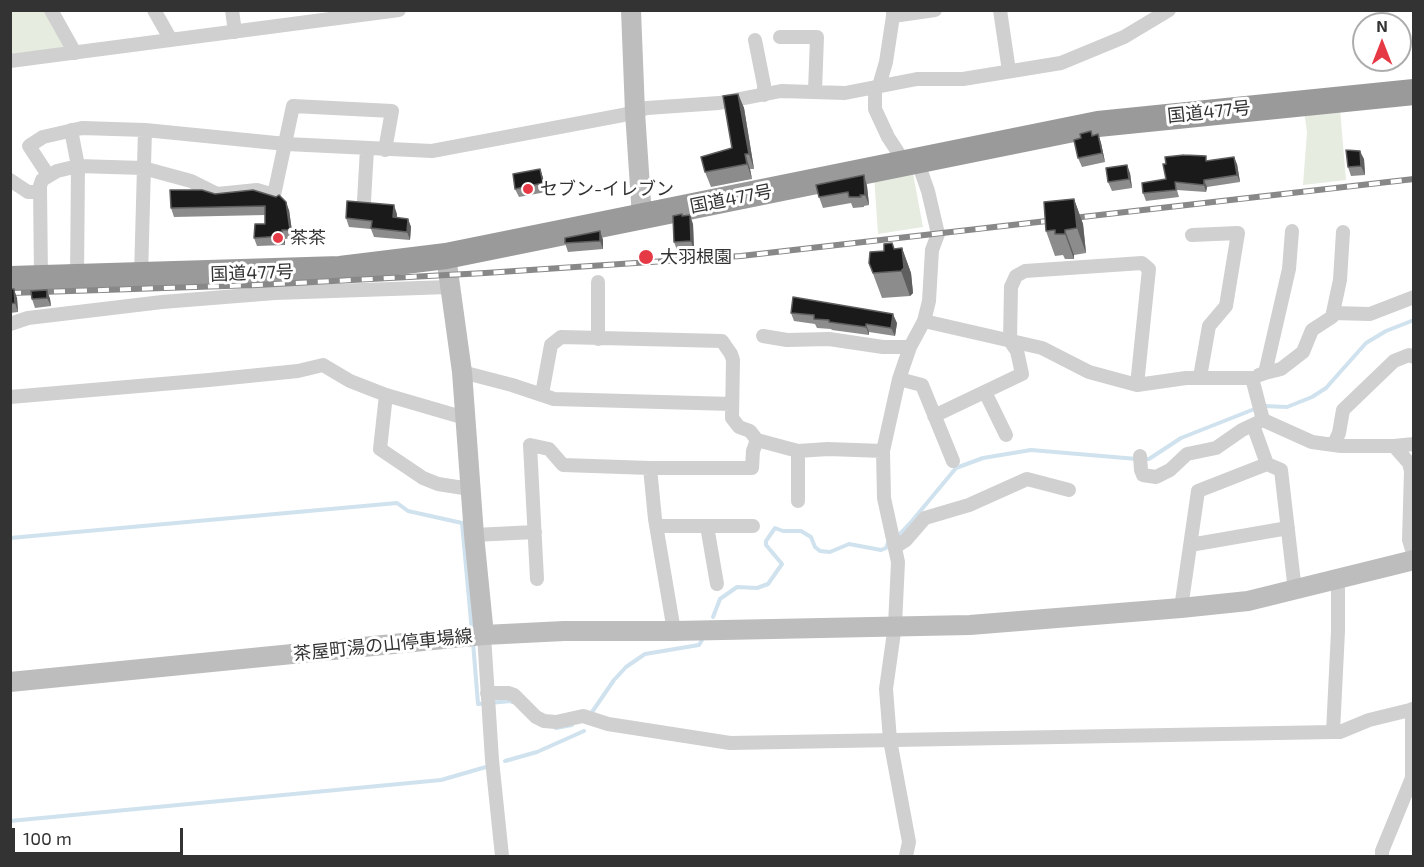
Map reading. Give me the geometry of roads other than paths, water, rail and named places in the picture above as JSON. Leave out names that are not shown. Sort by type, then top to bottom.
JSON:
[{"type":"highway","name":"国道477号","points":[[10,279],[340,269],[446,256],[1098,124],[1413,92]]},
{"type":"street","points":[[51,10],[75,53]]},
{"type":"street","points":[[154,10],[171,40]]},
{"type":"street","points":[[232,10],[235,32]]},
{"type":"street","points":[[10,61],[399,10]]},
{"type":"street","points":[[631,10],[642,217]]},
{"type":"street","points":[[906,856],[909,842],[890,740],[886,689],[896,625],[898,562],[884,498],[883,451],[899,380],[910,347],[924,321],[932,250],[938,234],[928,191],[911,162],[888,136],[875,109],[877,87],[886,62],[893,13],[935,10]]},
{"type":"street","points":[[1000,10],[1009,71]]},
{"type":"street","points":[[48,175],[30,146],[48,135],[71,130],[92,128],[145,130],[286,144],[432,151],[647,108],[719,103],[781,91],[845,93],[917,79],[963,79],[1070,60],[1124,38],[1169,10]]},
{"type":"street","points":[[780,37],[817,37],[815,92]]},
{"type":"street","points":[[755,40],[764,95]]},
{"type":"street","points":[[41,278],[40,192],[42,180],[48,175],[78,166],[143,168],[191,181],[217,194],[257,190],[274,195],[293,106],[392,111],[385,150]]},
{"type":"street","points":[[71,130],[78,166],[77,278]]},
{"type":"street","points":[[141,276],[145,130]]},
{"type":"street","points":[[364,201],[367,149]]},
{"type":"street","points":[[10,180],[28,192],[40,192]]},
{"type":"street","points":[[1267,464],[1260,420],[1258,375],[1289,269],[1292,231]]},
{"type":"street","points":[[924,321],[1042,348],[1100,376],[1137,385],[1200,377],[1258,375],[1281,369],[1303,352],[1312,330],[1332,317],[1340,280],[1344,232]]},
{"type":"street","points":[[1192,235],[1238,233],[1226,306],[1209,326],[1200,377]]},
{"type":"street","name":"茶屋町湯の山停車場線","points":[[10,682],[476,636],[474,535],[462,372],[446,256]]},
{"type":"street","points":[[934,416],[1022,374],[1017,351],[1010,341],[1011,287],[1016,276],[1038,270],[1142,262],[1149,269],[1137,385]]},
{"type":"street","points":[[598,282],[598,339]]},
{"type":"street","points":[[10,324],[28,318],[162,302],[286,292],[449,287]]},
{"type":"street","points":[[1333,313],[1370,314],[1413,297]]},
{"type":"street","points":[[763,336],[787,340],[829,339],[883,347],[910,347]]},
{"type":"street","points":[[542,394],[551,345],[561,337],[722,341],[733,360],[732,418],[739,427],[750,431],[757,440],[798,450],[883,451]]},
{"type":"street","points":[[1334,444],[1343,410],[1394,361],[1409,355],[1413,357]]},
{"type":"street","points":[[10,397],[209,380],[323,365],[350,381],[386,395],[465,418]]},
{"type":"street","points":[[462,372],[554,399],[732,404]]},
{"type":"street","points":[[899,380],[922,385],[953,460]]},
{"type":"street","points":[[985,392],[1006,435]]},
{"type":"street","points":[[386,395],[380,449],[423,478],[438,484],[470,489]]},
{"type":"street","points":[[1260,420],[1312,442],[1394,446],[1413,444]]},
{"type":"street","points":[[1140,460],[1143,475],[1156,477],[1170,470],[1187,454],[1216,448],[1260,420]]},
{"type":"street","points":[[537,579],[530,445],[549,449],[563,465],[752,468],[753,451],[757,440]]},
{"type":"street","points":[[1394,446],[1409,463],[1411,471],[1409,540],[1413,556]]},
{"type":"street","points":[[798,450],[798,501]]},
{"type":"street","points":[[1181,608],[1198,491],[1267,464],[1281,470],[1295,591]]},
{"type":"street","points":[[650,468],[656,526],[674,630]]},
{"type":"street","points":[[894,541],[906,540],[925,518],[969,505],[1027,479],[1068,490]]},
{"type":"street","points":[[656,526],[753,526]]},
{"type":"street","points":[[707,526],[717,585]]},
{"type":"street","points":[[1190,545],[1288,528]]},
{"type":"street","points":[[474,535],[535,532]]},
{"type":"street","points":[[502,856],[489,711],[476,636],[564,630],[970,625],[1181,608],[1248,601],[1413,560]]},
{"type":"street","points":[[1333,732],[1338,632],[1336,580]]},
{"type":"street","points":[[487,695],[508,693],[514,695],[536,717],[544,721],[590,718],[608,724],[730,742],[1340,732],[1369,720],[1413,709],[1412,778],[1382,856]]},
{"type":"waterway","points":[[1264,406],[1287,407],[1312,397],[1326,388],[1366,343],[1386,331],[1414,320]]},
{"type":"waterway","points":[[1144,459],[1149,459],[1181,438],[1257,408]]},
{"type":"waterway","points":[[897,537],[956,468],[983,458],[1031,450],[1137,459]]},
{"type":"waterway","points":[[10,538],[397,503],[408,511],[462,523],[472,632]]},
{"type":"waterway","points":[[713,617],[720,599],[737,587],[757,588],[768,584],[782,564],[766,545],[766,541],[775,528],[783,531],[801,531],[811,537],[815,547],[820,551],[830,552],[849,544],[881,550],[886,548],[888,543]]},
{"type":"waterway","points":[[590,715],[614,680],[626,667],[645,654],[699,645],[702,640]]},
{"type":"waterway","points":[[473,642],[478,704],[512,702]]},
{"type":"waterway","points":[[556,728],[572,725]]},
{"type":"waterway","points":[[505,761],[537,752],[584,731]]},
{"type":"waterway","points":[[10,821],[441,780],[486,767]]},
{"type":"railway","points":[[10,293],[257,285],[741,256],[1414,179]]},
{"type":"place","name":"セブン-イレブン","points":[[528,189]]},
{"type":"place","name":"茶茶","points":[[278,238]]},
{"type":"place","name":"大羽根園","points":[[646,257]]}]
